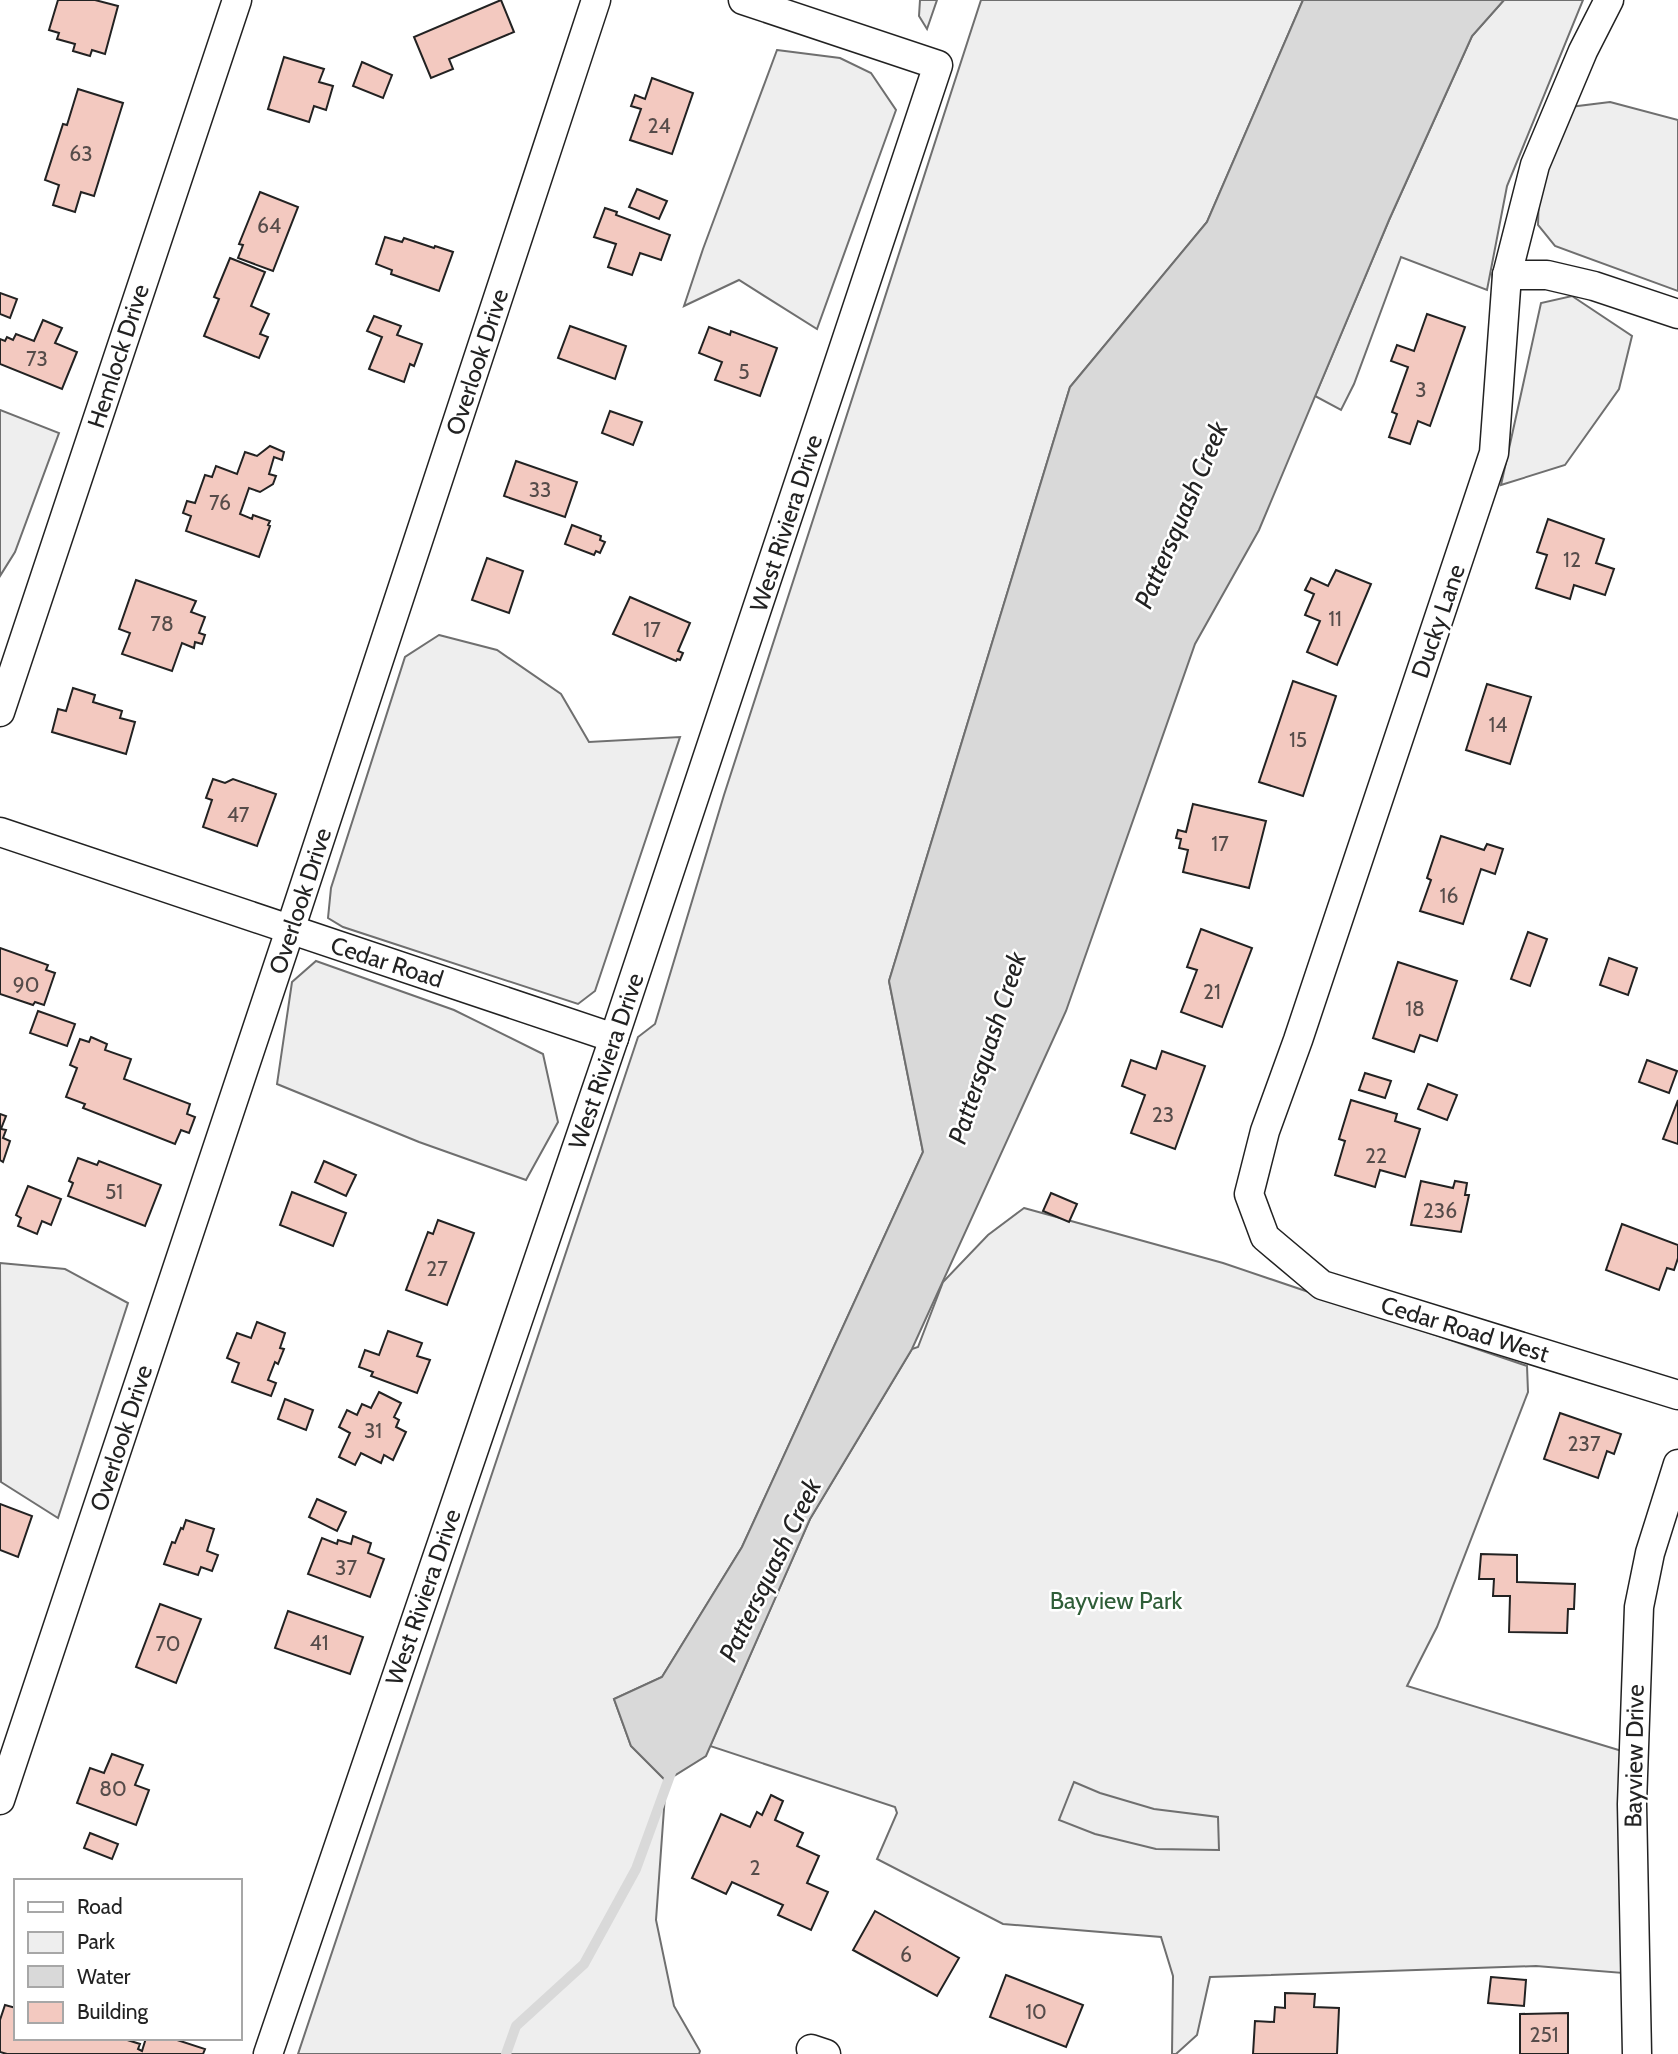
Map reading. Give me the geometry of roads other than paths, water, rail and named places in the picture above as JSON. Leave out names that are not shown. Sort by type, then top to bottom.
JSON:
[{"type":"street","name":"Hemlock Drive","points":[[0,712],[237,0]]},
{"type":"street","name":"Overlook Drive","points":[[0,1800],[596,0]]},
{"type":"street","name":"West Riviera Drive","points":[[268,2054],[614,1038],[938,65],[743,0]]},
{"type":"street","name":"Ducky Lane","points":[[1265,1237],[1249,1194],[1265,1131],[1298,1040],[1494,453],[1507,275],[1535,165],[1583,51],[1609,0]]},
{"type":"street","points":[[1507,275],[1547,275],[1594,286],[1678,314]]},
{"type":"street","name":"Cedar Road","points":[[0,832],[614,1038]]},
{"type":"street","name":"Cedar Road West","points":[[1265,1237],[1322,1285],[1678,1395]]},
{"type":"street","name":"Bayview Drive","points":[[1637,2054],[1632,1804],[1639,1607],[1650,1553],[1678,1464]]},
{"type":"water","points":[[1303,0],[1504,0],[1472,36],[1389,220],[1259,530],[1195,644],[1066,1011],[912,1349],[810,1519],[706,1756],[666,1781],[631,1746],[614,1699],[662,1677],[742,1547],[923,1152],[889,981],[1070,387],[1207,222]]},
{"type":"waterway","name":"Pattersquash Creek","points":[[506,2054],[516,2026],[584,1964],[636,1869],[672,1770]]},
{"type":"park label","name":"Bayview Park","points":[[1116,1600]]}]
